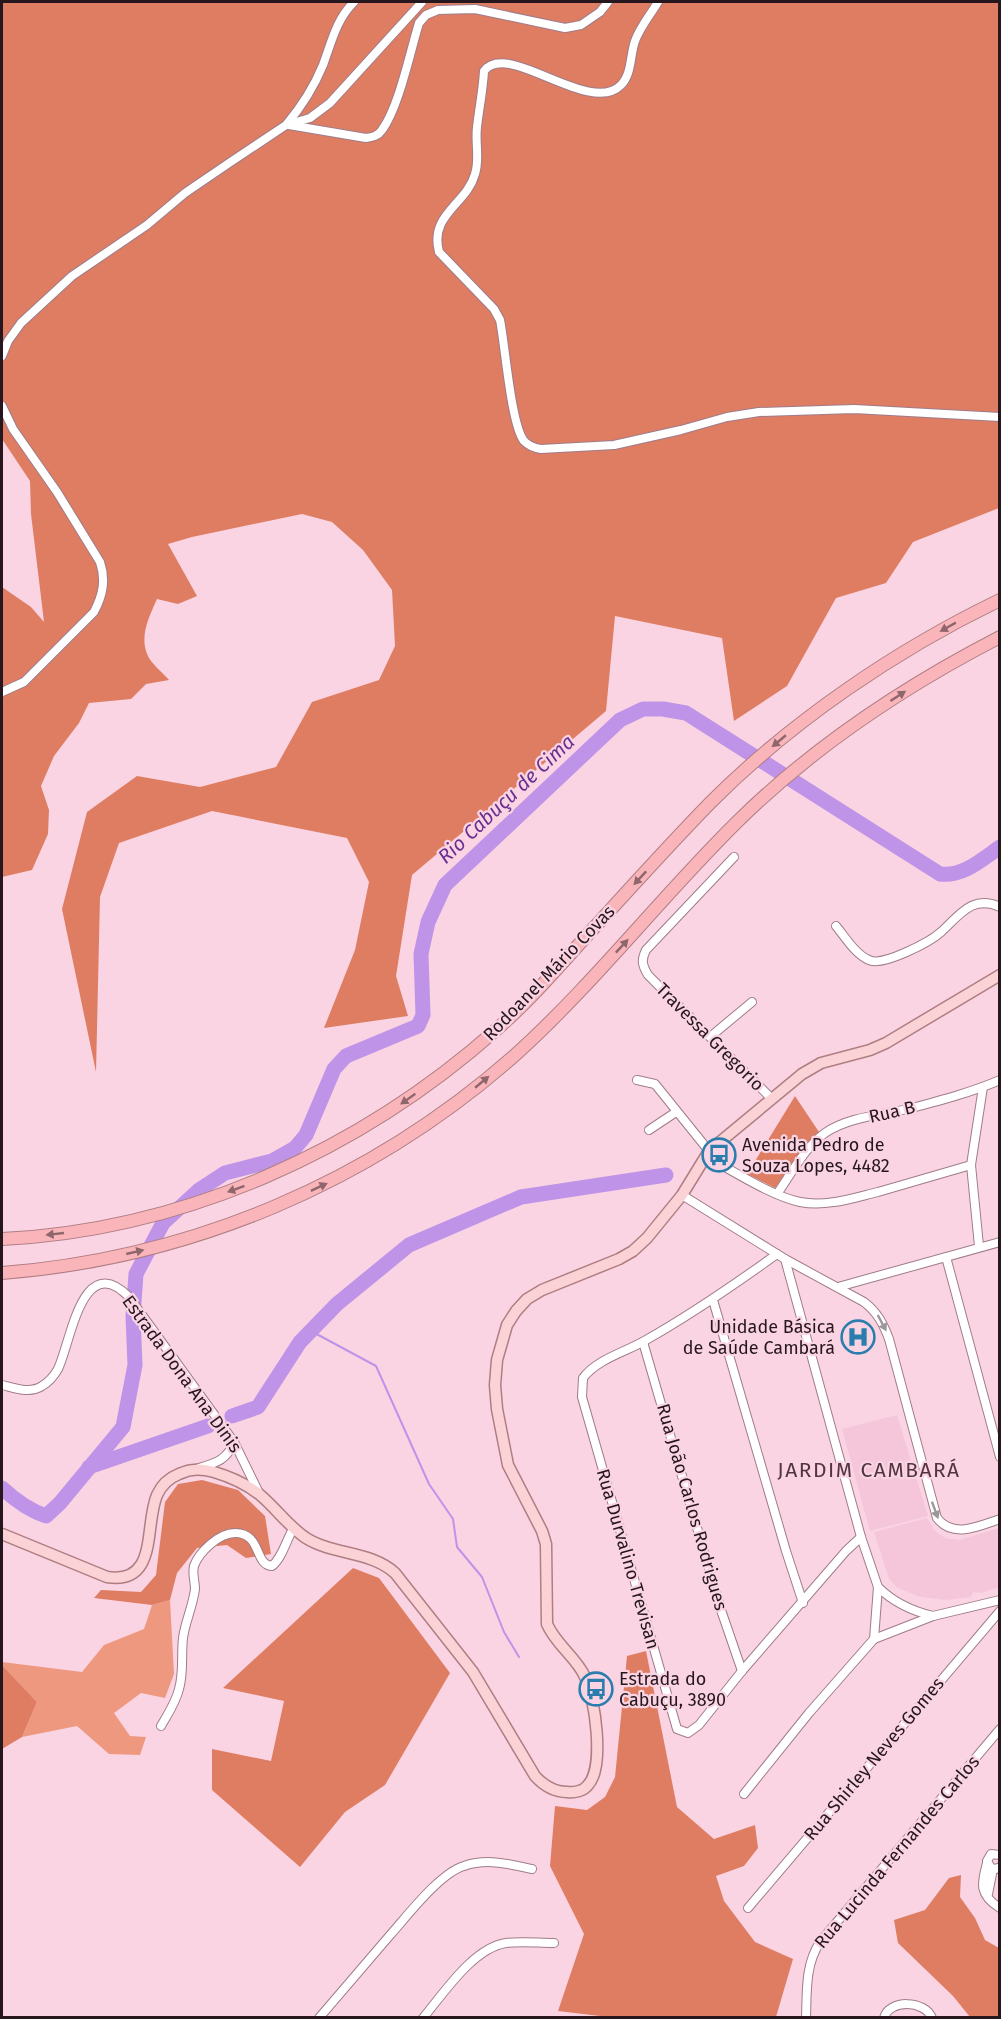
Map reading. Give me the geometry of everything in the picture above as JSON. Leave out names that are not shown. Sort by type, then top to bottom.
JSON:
[{"type":"highway","name":"Rodoanel Mário Covas","points":[[2,1239],[65,1233],[164,1213],[284,1169],[369,1124],[441,1076],[500,1027],[547,980],[712,801],[754,762],[825,705],[926,639],[999,600]]},
{"type":"highway","name":"Rodoanel Mário Covas","points":[[2,1273],[78,1264],[184,1239],[281,1205],[377,1157],[471,1091],[543,1029],[737,822],[800,764],[848,728],[926,678],[999,637]]},
{"type":"main road","points":[[2,1534],[107,1577],[120,1579],[135,1571],[147,1552],[156,1497],[160,1488],[179,1473],[199,1468],[240,1481],[261,1495],[293,1529],[309,1540],[388,1567],[402,1581],[473,1672],[543,1785],[568,1792],[579,1791],[588,1786],[593,1778],[597,1754],[597,1732],[591,1700],[585,1676],[551,1634],[547,1624],[546,1544],[542,1531],[508,1465],[496,1409],[497,1360],[507,1325],[527,1299],[542,1290],[619,1259],[633,1251],[647,1238],[682,1196],[707,1153],[802,1074],[821,1063],[870,1050],[886,1042],[999,975]]},
{"type":"street","points":[[2,356],[8,341],[21,323],[72,276],[147,225],[185,193],[286,125],[301,107],[314,85],[340,19],[354,2]]},
{"type":"street","points":[[286,125],[310,118],[330,103],[422,2]]},
{"type":"street","points":[[286,125],[366,138],[374,137],[382,130],[394,105],[419,23],[426,15],[438,10],[475,9],[565,28],[581,26],[600,12],[608,2]]},
{"type":"street","points":[[658,2],[635,41],[627,77],[620,87],[607,92],[579,91],[537,72],[498,62],[488,66],[484,71],[477,129],[476,173],[472,183],[442,219],[436,243],[439,252],[494,309],[500,320],[513,407],[523,440],[532,447],[541,449],[614,445],[727,417],[759,412],[854,409],[999,417]]},
{"type":"street","points":[[2,406],[13,429],[57,492],[100,562],[104,574],[102,594],[94,612],[24,682],[2,692]]},
{"type":"street","name":"Travessa Gregorio","points":[[734,857],[646,950],[642,958],[643,966],[648,975],[772,1099]]},
{"type":"street","points":[[836,926],[863,956],[869,961],[877,962],[889,959],[930,940],[941,933],[960,913],[978,903],[985,902],[999,907]]},
{"type":"street","points":[[710,1037],[752,1002]]},
{"type":"street","points":[[637,1080],[655,1084],[707,1153],[777,1194],[800,1202],[829,1203],[971,1165]]},
{"type":"street","name":"Rua B","points":[[777,1194],[814,1142],[832,1129],[851,1121],[914,1107],[983,1087],[999,1080]]},
{"type":"street","points":[[979,1246],[971,1165],[983,1087]]},
{"type":"street","points":[[649,1130],[675,1112]]},
{"type":"street","points":[[682,1196],[781,1256],[838,1287],[874,1311],[884,1324],[937,1518],[942,1525],[958,1530],[999,1519]]},
{"type":"street","points":[[838,1287],[999,1242]]},
{"type":"street","points":[[644,1342],[781,1256]]},
{"type":"street","points":[[781,1256],[861,1537],[878,1587],[874,1639]]},
{"type":"street","points":[[946,1257],[999,1457]]},
{"type":"street","name":"Estrada Dona Ana Dinis","points":[[2,1385],[28,1390],[40,1388],[50,1381],[58,1369],[84,1296],[92,1288],[103,1284],[113,1284],[129,1297],[141,1312],[234,1442],[261,1495]]},
{"type":"street","points":[[713,1300],[803,1603]]},
{"type":"street","name":"Rua Durvalino Trevisan","points":[[644,1342],[587,1372],[583,1378],[582,1397],[677,1729],[688,1733],[694,1730],[742,1671]]},
{"type":"street","name":"Rua João Carlos Rodrigues","points":[[644,1342],[721,1610],[742,1671]]},
{"type":"street","points":[[199,1468],[223,1459],[228,1455],[234,1442]]},
{"type":"street","points":[[161,1726],[180,1687],[183,1639],[195,1589],[194,1565],[200,1556],[218,1539],[232,1533],[241,1534],[248,1537],[257,1547],[262,1561],[267,1566],[272,1566],[277,1562],[293,1529]]},
{"type":"street","points":[[742,1671],[861,1537]]},
{"type":"street","points":[[878,1587],[886,1595],[906,1607],[933,1616]]},
{"type":"street","points":[[744,1794],[809,1713],[874,1639],[933,1616],[999,1600]]},
{"type":"street","name":"Rua Shirley Neves Gomes","points":[[748,1908],[999,1611]]},
{"type":"street","name":"Rua Lucinda Fernandes Carlos","points":[[806,2018],[808,1968],[820,1942],[999,1729]]},
{"type":"street","points":[[995,1906],[983,1892],[983,1883],[994,1862],[999,1845]]},
{"type":"street","points":[[319,2018],[417,1905],[448,1875],[462,1866],[478,1862],[502,1862],[532,1869]]},
{"type":"street","points":[[423,2018],[480,1953],[506,1943],[554,1943]]},
{"type":"street","points":[[884,2018],[892,2006],[914,2004],[923,2006],[932,2018]]},
{"type":"shaded area","points":[[2,2],[999,2],[999,508],[913,542],[886,583],[836,598],[787,686],[734,721],[722,638],[615,616],[606,711],[412,875],[396,976],[408,1016],[324,1028],[355,950],[369,882],[347,838],[212,811],[119,843],[100,897],[96,1072],[62,909],[87,812],[137,776],[200,787],[276,767],[312,702],[379,680],[395,646],[392,590],[363,550],[332,522],[302,514],[168,544],[197,596],[178,604],[157,599],[148,620],[144,643],[146,650],[151,661],[169,680],[146,684],[131,699],[89,703],[79,723],[54,756],[41,786],[49,810],[48,834],[32,870],[2,877],[2,587],[31,607],[44,622],[31,514],[30,481],[2,439]]},
{"type":"shaded area","points":[[795,1096],[819,1132],[797,1157],[775,1188],[747,1174]]},
{"type":"shaded area","points":[[897,1415],[928,1516],[870,1531],[842,1429]]},
{"type":"shaded area","points":[[202,1480],[238,1490],[265,1516],[271,1554],[246,1558],[227,1545],[197,1548],[177,1573],[170,1600],[152,1605],[94,1598],[101,1590],[141,1592],[156,1575],[165,1502],[178,1484]]},
{"type":"shaded area","points":[[927,1518],[935,1531],[945,1538],[959,1540],[999,1528],[999,1587],[982,1593],[973,1592],[971,1597],[946,1600],[920,1597],[898,1588],[889,1579],[874,1532]]},
{"type":"shaded area","points":[[353,1568],[379,1578],[450,1673],[385,1785],[345,1812],[300,1867],[212,1790],[212,1749],[271,1761],[284,1701],[223,1688]]},
{"type":"shaded area","points":[[170,1600],[174,1674],[165,1698],[141,1693],[114,1713],[130,1736],[146,1737],[140,1755],[109,1754],[77,1726],[22,1737],[37,1702],[2,1665],[2,1662],[82,1672],[104,1645],[144,1629],[152,1605]]},
{"type":"shaded area","points":[[646,1651],[677,1807],[714,1839],[755,1825],[758,1848],[744,1866],[716,1876],[724,1901],[755,1942],[793,1959],[776,2017],[617,2018],[558,2011],[584,1934],[550,1866],[555,1806],[587,1810],[605,1797],[615,1777],[627,1656]]},
{"type":"shaded area","points":[[2,1665],[37,1702],[22,1737],[2,1749]]},
{"type":"shaded area","points":[[961,1875],[960,1897],[975,1918],[985,1940],[999,1948],[999,2017],[970,2017],[953,1996],[898,1943],[894,1920],[925,1910],[949,1878]]},
{"type":"waterway","name":"Rio Cabuçu de Cima","points":[[2,1488],[22,1504],[46,1516],[60,1503],[123,1427],[135,1365],[133,1316],[136,1274],[163,1223],[199,1190],[225,1173],[272,1161],[295,1148],[306,1135],[334,1069],[346,1056],[418,1026],[423,1015],[421,954],[428,922],[445,885],[620,720],[643,709],[663,709],[686,713],[940,874],[964,870],[1000,847]]},
{"type":"waterway","points":[[232,1416],[258,1407],[300,1342],[337,1304],[409,1245],[521,1197],[666,1175]]},
{"type":"waterway","points":[[311,1331],[376,1366],[429,1484],[453,1519],[457,1547],[482,1577],[504,1632],[519,1657]]},
{"type":"waterway","points":[[89,1467],[208,1426]]},
{"type":"place","name":"Avenida Pedro de Souza Lopes, 4482","points":[[719,1155]]},
{"type":"place","name":"Unidade Básica de Saúde Cambará","points":[[858,1337]]},
{"type":"place","name":"Estrada do Cabuçu, 3890","points":[[596,1689]]},
{"type":"district","name":"JARDIM CAMBARÁ","points":[[869,1470]]}]
